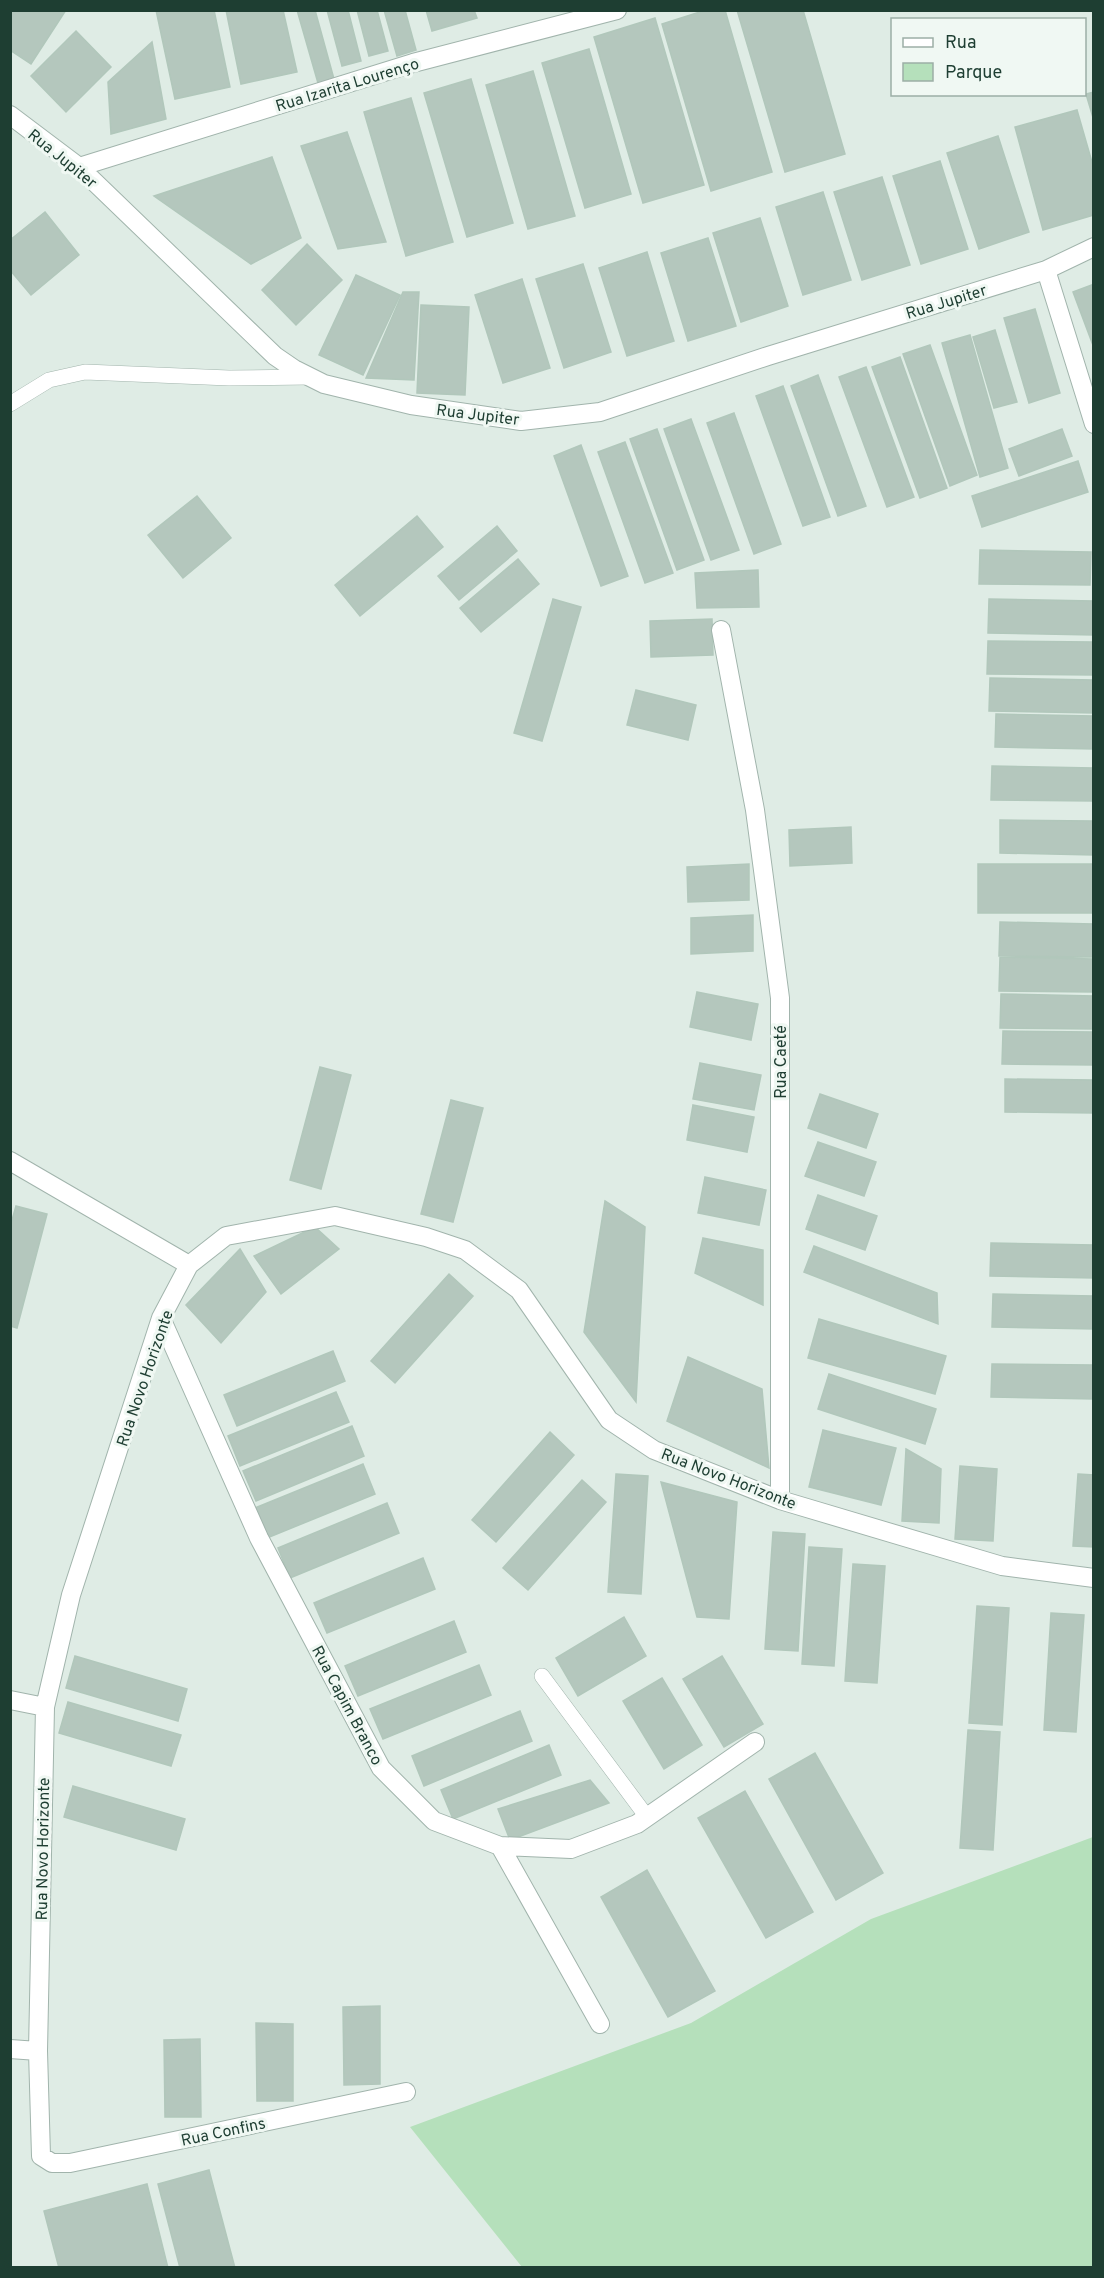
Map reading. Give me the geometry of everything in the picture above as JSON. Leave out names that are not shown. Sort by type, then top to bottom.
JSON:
[{"type":"street","name":"Rua Izarita Lourenço","points":[[79,167],[413,63],[617,10]]},
{"type":"street","name":"Rua Jupiter","points":[[10,115],[79,167],[276,356],[311,377],[324,384],[411,405],[521,421],[600,412],[768,356],[1046,270],[1094,247]]},
{"type":"street","points":[[1046,270],[1094,424]]},
{"type":"street","name":"Rua Caeté","points":[[721,630],[755,810],[780,998],[780,1500]]},
{"type":"street","points":[[10,1161],[189,1265]]},
{"type":"street","name":"Rua Novo Horizonte","points":[[41,2156],[38,2051],[45,1707],[71,1595],[160,1318],[189,1265],[226,1236],[335,1216],[426,1237],[465,1250],[519,1290],[609,1420],[654,1450],[780,1500],[1002,1566],[1094,1578]]},
{"type":"street","name":"Rua Capim Branco","points":[[160,1318],[259,1538],[381,1768],[434,1821],[500,1846],[571,1849],[647,1817],[755,1742]]},
{"type":"street","points":[[10,1700],[45,1707]]},
{"type":"street","points":[[500,1846],[600,2024]]},
{"type":"street","points":[[10,2049],[38,2051]]},
{"type":"street","name":"Rua Confins","points":[[41,2156],[52,2163],[70,2163],[406,2092]]},
{"type":"lane","points":[[10,404],[48,380],[85,372],[229,378],[311,377]]},
{"type":"lane","points":[[542,1676],[647,1817]]},
{"type":"green space","points":[[1093,1837],[1093,2267],[522,2267],[410,2127],[691,2023],[871,1919]]},
{"type":"building","points":[[10,10],[66,10],[31,64],[10,50]]},
{"type":"building","points":[[156,10],[214,10],[230,87],[175,99]]},
{"type":"building","points":[[226,10],[283,10],[297,72],[241,84]]},
{"type":"building","points":[[297,10],[315,10],[334,79],[318,83]]},
{"type":"building","points":[[327,10],[348,10],[361,61],[342,66]]},
{"type":"building","points":[[357,10],[377,10],[388,51],[369,56]]},
{"type":"building","points":[[384,10],[405,10],[416,50],[397,56]]},
{"type":"building","points":[[426,10],[474,10],[477,18],[432,31]]},
{"type":"building","points":[[706,10],[725,10],[772,172],[711,191],[662,24]]},
{"type":"building","points":[[737,10],[803,10],[845,154],[785,172]]},
{"type":"building","points":[[655,18],[704,185],[643,203],[594,37]]},
{"type":"building","points":[[76,31],[111,67],[66,112],[31,76]]},
{"type":"building","points":[[152,42],[166,119],[111,134],[108,82]]},
{"type":"building","points":[[589,49],[631,194],[585,208],[542,63]]},
{"type":"building","points":[[533,71],[575,216],[528,229],[486,85]]},
{"type":"building","points":[[471,79],[513,223],[467,237],[424,93]]},
{"type":"building","points":[[1094,92],[1094,121],[1086,94]]},
{"type":"building","points":[[411,98],[453,242],[406,256],[364,112]]},
{"type":"building","points":[[1077,110],[1094,169],[1094,215],[1043,230],[1015,127]]},
{"type":"building","points":[[347,132],[386,242],[338,249],[301,146]]},
{"type":"building","points":[[998,136],[1029,232],[979,249],[947,153]]},
{"type":"building","points":[[272,157],[301,238],[251,264],[154,196]]},
{"type":"building","points":[[940,161],[968,249],[921,264],[893,176]]},
{"type":"building","points":[[882,177],[910,265],[862,280],[834,192]]},
{"type":"building","points":[[823,192],[851,280],[803,295],[776,207]]},
{"type":"building","points":[[45,212],[79,255],[31,295],[10,270],[10,240]]},
{"type":"building","points":[[760,218],[788,306],[741,322],[713,233]]},
{"type":"building","points":[[708,238],[736,326],[688,341],[661,253]]},
{"type":"building","points":[[307,244],[342,280],[296,325],[262,290]]},
{"type":"building","points":[[647,252],[674,341],[627,356],[599,268]]},
{"type":"building","points":[[583,264],[611,352],[564,368],[536,279]]},
{"type":"building","points":[[356,275],[400,295],[363,375],[319,355]]},
{"type":"building","points":[[522,279],[550,368],[503,383],[475,295]]},
{"type":"building","points":[[1094,284],[1094,348],[1073,292]]},
{"type":"building","points":[[403,292],[419,292],[414,380],[366,378]]},
{"type":"building","points":[[421,305],[469,307],[465,395],[417,393]]},
{"type":"building","points":[[1035,309],[1060,393],[1029,403],[1004,318]]},
{"type":"building","points":[[995,330],[1017,402],[994,408],[973,337]]},
{"type":"building","points":[[970,335],[1008,468],[980,477],[942,343]]},
{"type":"building","points":[[930,345],[977,475],[950,486],[903,354]]},
{"type":"building","points":[[900,357],[947,488],[920,498],[872,367]]},
{"type":"building","points":[[866,367],[914,497],[887,507],[839,377]]},
{"type":"building","points":[[818,375],[866,506],[838,516],[791,386]]},
{"type":"building","points":[[783,386],[830,517],[803,526],[756,396]]},
{"type":"building","points":[[734,413],[781,544],[754,554],[707,423]]},
{"type":"building","points":[[691,419],[739,550],[711,560],[664,429]]},
{"type":"building","points":[[657,429],[704,560],[677,570],[630,439]]},
{"type":"building","points":[[1062,429],[1072,456],[1019,476],[1009,449]]},
{"type":"building","points":[[625,442],[673,573],[645,583],[598,452]]},
{"type":"building","points":[[581,445],[628,576],[601,586],[554,456]]},
{"type":"building","points":[[1078,461],[1088,492],[982,527],[972,496]]},
{"type":"building","points":[[197,496],[231,538],[183,578],[148,535]]},
{"type":"building","points":[[417,516],[443,547],[360,616],[335,585]]},
{"type":"building","points":[[497,526],[517,551],[459,600],[438,576]]},
{"type":"building","points":[[980,550],[1091,552],[1090,585],[979,584]]},
{"type":"building","points":[[518,559],[539,584],[481,632],[460,608]]},
{"type":"building","points":[[758,570],[759,607],[697,608],[695,573]]},
{"type":"building","points":[[553,599],[581,607],[542,741],[514,733]]},
{"type":"building","points":[[989,599],[1094,601],[1094,635],[988,633]]},
{"type":"building","points":[[712,619],[713,655],[651,657],[650,621]]},
{"type":"building","points":[[988,641],[1094,642],[1094,675],[987,674]]},
{"type":"building","points":[[990,678],[1094,680],[1094,713],[989,711]]},
{"type":"building","points":[[636,690],[696,705],[688,740],[627,725]]},
{"type":"building","points":[[996,714],[1094,716],[1094,749],[995,747]]},
{"type":"building","points":[[992,766],[1094,768],[1094,801],[991,800]]},
{"type":"building","points":[[1000,820],[1094,821],[1094,855],[1000,853]]},
{"type":"building","points":[[851,827],[852,863],[790,866],[789,830]]},
{"type":"building","points":[[749,864],[749,900],[688,902],[687,867]]},
{"type":"building","points":[[978,864],[1094,864],[1094,913],[978,913]]},
{"type":"building","points":[[753,915],[753,951],[691,954],[691,918]]},
{"type":"building","points":[[1000,922],[1094,924],[1094,957],[999,956]]},
{"type":"building","points":[[1000,957],[1094,959],[1094,992],[999,991]]},
{"type":"building","points":[[697,992],[758,1004],[751,1040],[690,1027]]},
{"type":"building","points":[[1001,994],[1094,996],[1094,1029],[1000,1028]]},
{"type":"building","points":[[1003,1031],[1094,1032],[1094,1065],[1002,1064]]},
{"type":"building","points":[[700,1063],[761,1075],[754,1110],[693,1099]]},
{"type":"building","points":[[320,1067],[351,1075],[321,1189],[290,1180]]},
{"type":"building","points":[[1005,1079],[1094,1080],[1094,1113],[1005,1112]]},
{"type":"building","points":[[820,1094],[878,1114],[866,1148],[808,1128]]},
{"type":"building","points":[[451,1100],[483,1108],[453,1222],[421,1214]]},
{"type":"building","points":[[693,1105],[754,1117],[747,1152],[687,1140]]},
{"type":"building","points":[[818,1142],[876,1162],[864,1196],[805,1176]]},
{"type":"building","points":[[705,1177],[766,1190],[759,1225],[698,1213]]},
{"type":"building","points":[[818,1195],[877,1216],[865,1250],[806,1229]]},
{"type":"building","points":[[605,1201],[645,1227],[636,1402],[584,1332]]},
{"type":"building","points":[[16,1206],[47,1214],[17,1328],[10,1326],[10,1227]]},
{"type":"building","points":[[315,1227],[339,1249],[281,1294],[254,1256]]},
{"type":"building","points":[[703,1238],[763,1250],[763,1305],[695,1273]]},
{"type":"building","points":[[991,1243],[1094,1245],[1094,1278],[990,1276]]},
{"type":"building","points":[[814,1246],[937,1293],[938,1324],[804,1272]]},
{"type":"building","points":[[240,1249],[266,1292],[221,1343],[186,1305]]},
{"type":"building","points":[[449,1274],[473,1296],[395,1383],[371,1361]]},
{"type":"building","points":[[993,1294],[1094,1296],[1094,1329],[992,1327]]},
{"type":"building","points":[[819,1319],[946,1356],[935,1394],[808,1358]]},
{"type":"building","points":[[333,1351],[345,1381],[237,1426],[224,1395]]},
{"type":"building","points":[[688,1357],[762,1389],[769,1468],[667,1421]]},
{"type":"building","points":[[992,1364],[1094,1365],[1094,1399],[991,1397]]},
{"type":"building","points":[[829,1374],[936,1409],[925,1444],[818,1409]]},
{"type":"building","points":[[336,1392],[349,1422],[240,1466],[228,1436]]},
{"type":"building","points":[[352,1426],[364,1456],[256,1501],[243,1471]]},
{"type":"building","points":[[823,1430],[896,1448],[881,1505],[809,1487]]},
{"type":"building","points":[[550,1432],[574,1455],[496,1542],[472,1520]]},
{"type":"building","points":[[906,1449],[941,1469],[939,1523],[902,1521]]},
{"type":"building","points":[[363,1464],[375,1494],[267,1538],[255,1508]]},
{"type":"building","points":[[960,1466],[997,1469],[993,1541],[955,1539]]},
{"type":"building","points":[[616,1474],[648,1476],[641,1594],[608,1592]]},
{"type":"building","points":[[1078,1474],[1094,1475],[1094,1547],[1073,1546]]},
{"type":"building","points":[[582,1480],[606,1502],[528,1590],[503,1568]]},
{"type":"building","points":[[661,1482],[737,1502],[729,1619],[697,1617]]},
{"type":"building","points":[[387,1503],[399,1533],[290,1578],[278,1548]]},
{"type":"building","points":[[773,1532],[805,1534],[798,1651],[765,1649]]},
{"type":"building","points":[[809,1547],[842,1549],[834,1666],[802,1664]]},
{"type":"building","points":[[423,1558],[435,1589],[327,1633],[314,1603]]},
{"type":"building","points":[[853,1564],[885,1566],[877,1683],[845,1681]]},
{"type":"building","points":[[977,1606],[1009,1608],[1002,1725],[969,1723]]},
{"type":"building","points":[[1051,1613],[1084,1615],[1076,1732],[1044,1730]]},
{"type":"building","points":[[624,1617],[646,1656],[578,1696],[556,1658]]},
{"type":"building","points":[[454,1621],[466,1652],[358,1696],[345,1666]]},
{"type":"building","points":[[75,1656],[187,1689],[178,1721],[66,1688]]},
{"type":"building","points":[[722,1656],[763,1724],[724,1747],[683,1679]]},
{"type":"building","points":[[479,1665],[491,1695],[383,1739],[370,1709]]},
{"type":"building","points":[[662,1678],[702,1745],[664,1769],[623,1701]]},
{"type":"building","points":[[68,1702],[181,1735],[171,1766],[59,1733]]},
{"type":"building","points":[[520,1711],[532,1741],[424,1786],[412,1756]]},
{"type":"building","points":[[968,1730],[1000,1732],[993,1850],[960,1848]]},
{"type":"building","points":[[549,1745],[561,1775],[453,1819],[441,1790]]},
{"type":"building","points":[[815,1753],[883,1873],[836,1900],[769,1779]]},
{"type":"building","points":[[590,1780],[609,1803],[510,1840],[498,1809]]},
{"type":"building","points":[[73,1786],[185,1819],[176,1850],[64,1817]]},
{"type":"building","points":[[745,1791],[813,1912],[766,1938],[698,1818]]},
{"type":"building","points":[[647,1870],[715,1991],[668,2017],[601,1897]]},
{"type":"building","points":[[380,2006],[380,2084],[344,2085],[343,2007]]},
{"type":"building","points":[[256,2023],[293,2024],[293,2101],[257,2101]]},
{"type":"building","points":[[200,2039],[201,2117],[165,2117],[164,2040]]},
{"type":"building","points":[[209,2170],[235,2268],[180,2268],[158,2184]]},
{"type":"building","points":[[147,2184],[168,2268],[59,2268],[44,2211]]}]
